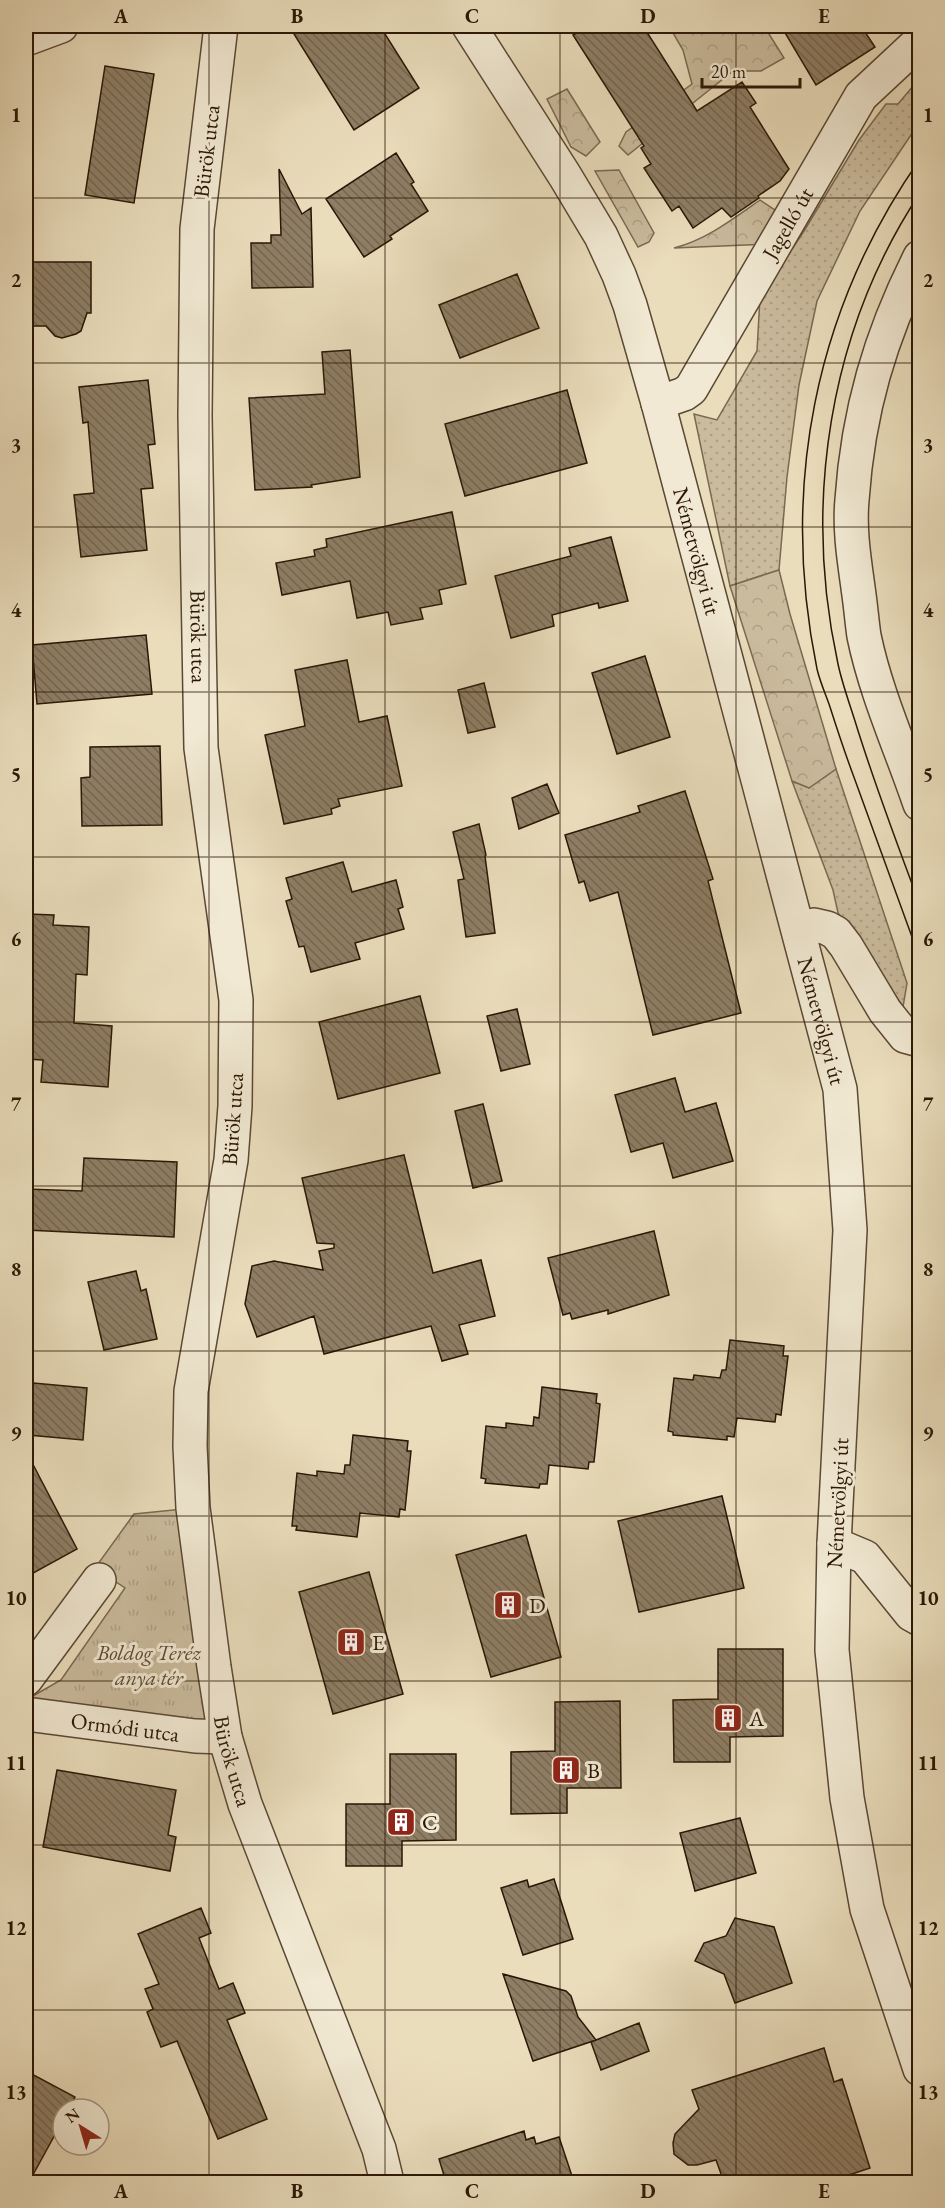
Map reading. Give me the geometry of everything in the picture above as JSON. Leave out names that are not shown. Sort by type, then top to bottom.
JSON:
[{"type":"street","points":[[26,39],[61,26]]},
{"type":"street","name":"Bürök utca","points":[[221,26],[196,229],[197,576],[201,748],[236,1000],[236,1057],[231,1160],[191,1391],[190,1446],[193,1508],[202,1587],[225,1737],[246,1804],[379,2149],[387,2182]]},
{"type":"street","name":"Németvölgyi út","points":[[469,26],[601,236],[619,274],[630,305],[658,402],[840,1089],[850,1230],[834,1544],[832,1650],[847,1798],[867,1909],[920,2069]]},
{"type":"street","name":"Jagelló út","points":[[658,402],[684,394],[691,389],[861,96],[920,41]]},
{"type":"street","points":[[920,257],[901,294],[881,344],[867,394],[851,502],[854,555],[864,635],[880,695],[920,804]]},
{"type":"street","points":[[798,929],[814,925],[836,933],[885,1011],[905,1036],[920,1040]]},
{"type":"street","points":[[834,1544],[865,1557],[912,1614],[920,1619]]},
{"type":"street","points":[[26,1679],[99,1580]]},
{"type":"street","name":"Ormódi utca","points":[[26,1714],[195,1736],[225,1737]]},
{"type":"green space","points":[[669,26],[764,26],[784,58],[761,71],[733,71],[628,155],[619,146],[626,132],[692,84],[683,50]]},
{"type":"green space","points":[[919,79],[919,123],[860,211],[817,301],[799,385],[787,477],[779,570],[730,586],[694,414],[717,420],[757,351],[760,297],[804,231],[859,140],[886,104],[898,104]]},
{"type":"green space","points":[[567,89],[600,142],[586,156],[571,147],[547,99]]},
{"type":"green space","points":[[619,170],[654,233],[649,242],[638,247],[595,171]]},
{"type":"green space","points":[[760,200],[784,216],[769,244],[674,248],[708,234]]},
{"type":"green space","points":[[779,570],[836,769],[809,788],[792,781],[730,586]]},
{"type":"green space","points":[[836,769],[907,983],[903,1007],[838,913],[833,890],[792,781],[809,788]]},
{"type":"green space","name":"Boldog Teréz anya tér","points":[[193,1508],[225,1737],[26,1700],[61,1680],[125,1588],[95,1568],[134,1514]]},
{"type":"building","points":[[289,26],[380,26],[419,88],[354,130]]},
{"type":"building","points":[[589,26],[643,26],[697,111],[742,82],[756,103],[750,107],[789,169],[780,181],[731,217],[722,208],[693,228],[679,206],[672,211],[644,168],[651,164],[641,148],[644,146],[573,35]]},
{"type":"building","points":[[781,26],[861,26],[875,47],[816,85]]},
{"type":"building","points":[[105,66],[154,74],[134,203],[85,195]]},
{"type":"building","points":[[396,153],[414,182],[411,184],[428,211],[390,236],[392,239],[364,257],[326,199]]},
{"type":"building","points":[[279,169],[302,214],[311,208],[313,287],[252,288],[251,243],[271,243],[271,235],[281,235]]},
{"type":"building","points":[[31,262],[91,262],[91,313],[87,313],[81,331],[62,338],[55,336],[46,326],[33,326]]},
{"type":"building","points":[[517,274],[539,328],[460,358],[439,305]]},
{"type":"building","points":[[350,350],[360,477],[311,485],[312,487],[255,490],[249,398],[325,394],[322,352]]},
{"type":"building","points":[[148,380],[155,444],[148,445],[153,488],[141,489],[147,550],[81,557],[74,495],[94,493],[88,422],[83,423],[79,387]]},
{"type":"building","points":[[567,390],[587,463],[465,496],[445,424]]},
{"type":"building","points":[[452,512],[466,584],[439,590],[442,604],[420,608],[423,619],[391,625],[388,612],[357,618],[350,581],[282,595],[276,563],[315,556],[314,550],[327,547],[326,539]]},
{"type":"building","points":[[611,537],[628,601],[599,608],[598,603],[552,615],[554,626],[511,638],[495,576],[571,556],[569,548]]},
{"type":"building","points":[[146,635],[152,694],[37,704],[32,645]]},
{"type":"building","points":[[645,656],[670,737],[617,754],[592,673]]},
{"type":"building","points":[[347,660],[359,722],[387,716],[402,786],[338,799],[340,806],[331,809],[332,814],[284,824],[265,735],[305,726],[295,670]]},
{"type":"building","points":[[484,683],[495,727],[468,733],[458,690]]},
{"type":"building","points":[[160,746],[162,825],[82,826],[81,778],[90,777],[90,747]]},
{"type":"building","points":[[547,784],[559,813],[519,829],[512,798]]},
{"type":"building","points":[[685,791],[713,879],[708,881],[741,1013],[653,1035],[618,892],[590,901],[584,881],[579,883],[565,835],[640,812],[638,806]]},
{"type":"building","points":[[479,824],[486,855],[495,933],[466,937],[458,880],[464,879],[453,832]]},
{"type":"building","points":[[343,862],[352,892],[396,880],[403,907],[398,909],[404,929],[355,943],[360,959],[311,972],[304,946],[299,947],[286,901],[292,899],[286,878]]},
{"type":"building","points":[[27,914],[54,915],[53,925],[89,927],[87,975],[76,974],[74,1023],[112,1026],[108,1087],[41,1082],[43,1060],[26,1059],[32,979],[26,979]]},
{"type":"building","points":[[420,996],[440,1073],[338,1099],[319,1022]]},
{"type":"building","points":[[517,1009],[530,1064],[501,1071],[487,1016]]},
{"type":"building","points":[[675,1078],[685,1112],[716,1103],[733,1161],[673,1178],[663,1143],[631,1152],[615,1095]]},
{"type":"building","points":[[483,1104],[502,1181],[473,1188],[455,1111]]},
{"type":"building","points":[[404,1155],[433,1273],[481,1260],[495,1316],[459,1325],[468,1354],[442,1361],[431,1326],[324,1354],[314,1316],[257,1337],[245,1304],[252,1266],[274,1261],[323,1270],[319,1251],[334,1248],[334,1244],[317,1243],[302,1178]]},
{"type":"building","points":[[84,1158],[177,1162],[174,1237],[26,1230],[26,1189],[82,1191]]},
{"type":"building","points":[[654,1231],[669,1295],[608,1314],[608,1310],[572,1319],[570,1313],[563,1315],[548,1258]]},
{"type":"building","points":[[136,1271],[141,1291],[146,1289],[157,1339],[104,1350],[88,1282]]},
{"type":"building","points":[[730,1340],[784,1346],[783,1356],[788,1356],[781,1415],[776,1414],[775,1422],[737,1418],[734,1437],[727,1436],[727,1440],[673,1435],[673,1432],[668,1431],[674,1378],[693,1380],[694,1375],[720,1378],[722,1370],[726,1370]]},
{"type":"building","points":[[33,1383],[87,1388],[83,1440],[28,1435]]},
{"type":"building","points":[[542,1387],[597,1394],[596,1403],[600,1404],[594,1462],[589,1462],[588,1469],[549,1465],[547,1484],[540,1484],[539,1488],[485,1483],[486,1479],[481,1478],[486,1426],[506,1428],[506,1423],[533,1426],[534,1417],[539,1418]]},
{"type":"building","points":[[353,1435],[408,1441],[407,1451],[411,1451],[405,1510],[400,1509],[399,1517],[360,1513],[357,1537],[296,1530],[297,1526],[292,1526],[297,1473],[317,1476],[317,1471],[344,1474],[345,1465],[350,1465]]},
{"type":"building","points":[[26,1451],[77,1549],[26,1577]]},
{"type":"building","points":[[722,1496],[744,1588],[639,1612],[618,1521]]},
{"type":"building","name":"D","points":[[526,1535],[561,1657],[491,1677],[456,1555]]},
{"type":"building","name":"E","points":[[369,1572],[403,1694],[333,1714],[299,1592]]},
{"type":"building","name":"A","points":[[718,1649],[783,1649],[783,1736],[730,1737],[730,1762],[674,1762],[673,1700],[718,1699]]},
{"type":"building","name":"B","points":[[620,1701],[621,1788],[567,1788],[567,1813],[511,1814],[511,1752],[555,1751],[555,1702]]},
{"type":"building","name":"C","points":[[390,1754],[456,1754],[456,1840],[402,1841],[402,1866],[346,1866],[346,1804],[390,1804]]},
{"type":"building","points":[[57,1770],[176,1790],[168,1835],[176,1837],[170,1871],[43,1847]]},
{"type":"building","points":[[740,1818],[756,1873],[695,1891],[680,1833]]},
{"type":"building","points":[[554,1879],[573,1939],[523,1955],[501,1888],[527,1880],[529,1887]]},
{"type":"building","points":[[201,1908],[211,1933],[199,1938],[219,1989],[233,1983],[245,2013],[227,2020],[267,2119],[218,2139],[177,2041],[161,2047],[147,2012],[153,2009],[145,1989],[159,1984],[138,1934]]},
{"type":"building","points":[[735,1918],[774,1927],[792,1983],[735,2003],[724,1974],[695,1961],[704,1943],[726,1936]]},
{"type":"building","points":[[503,1974],[566,1991],[571,1996],[578,2017],[596,2040],[533,2061]]},
{"type":"building","points":[[639,2023],[649,2051],[601,2070],[591,2042]]},
{"type":"building","points":[[824,2048],[834,2082],[842,2079],[870,2168],[828,2182],[724,2182],[716,2160],[688,2165],[674,2154],[675,2134],[699,2109],[692,2090]]},
{"type":"building","points":[[26,2071],[75,2097],[51,2097],[51,2142],[29,2182],[26,2182]]},
{"type":"building","points":[[524,2131],[526,2140],[534,2137],[536,2144],[559,2137],[574,2182],[446,2182],[439,2159]]},
{"type":"tram line","points":[[920,159],[884,217],[854,277],[831,339],[815,403],[805,468],[803,534],[806,601],[818,674],[920,959]]},
{"type":"tram line","points":[[920,193],[889,247],[863,303],[844,361],[831,421],[824,481],[823,542],[828,604],[838,664],[862,744],[920,905]]},
{"type":"tram line","points":[[920,1717],[920,1733]]},
{"type":"place","name":"D","points":[[508,1605]]},
{"type":"place","name":"E","points":[[351,1642]]},
{"type":"place","name":"A","points":[[728,1718]]},
{"type":"place","name":"B","points":[[566,1770]]},
{"type":"place","name":"C","points":[[401,1822]]}]
